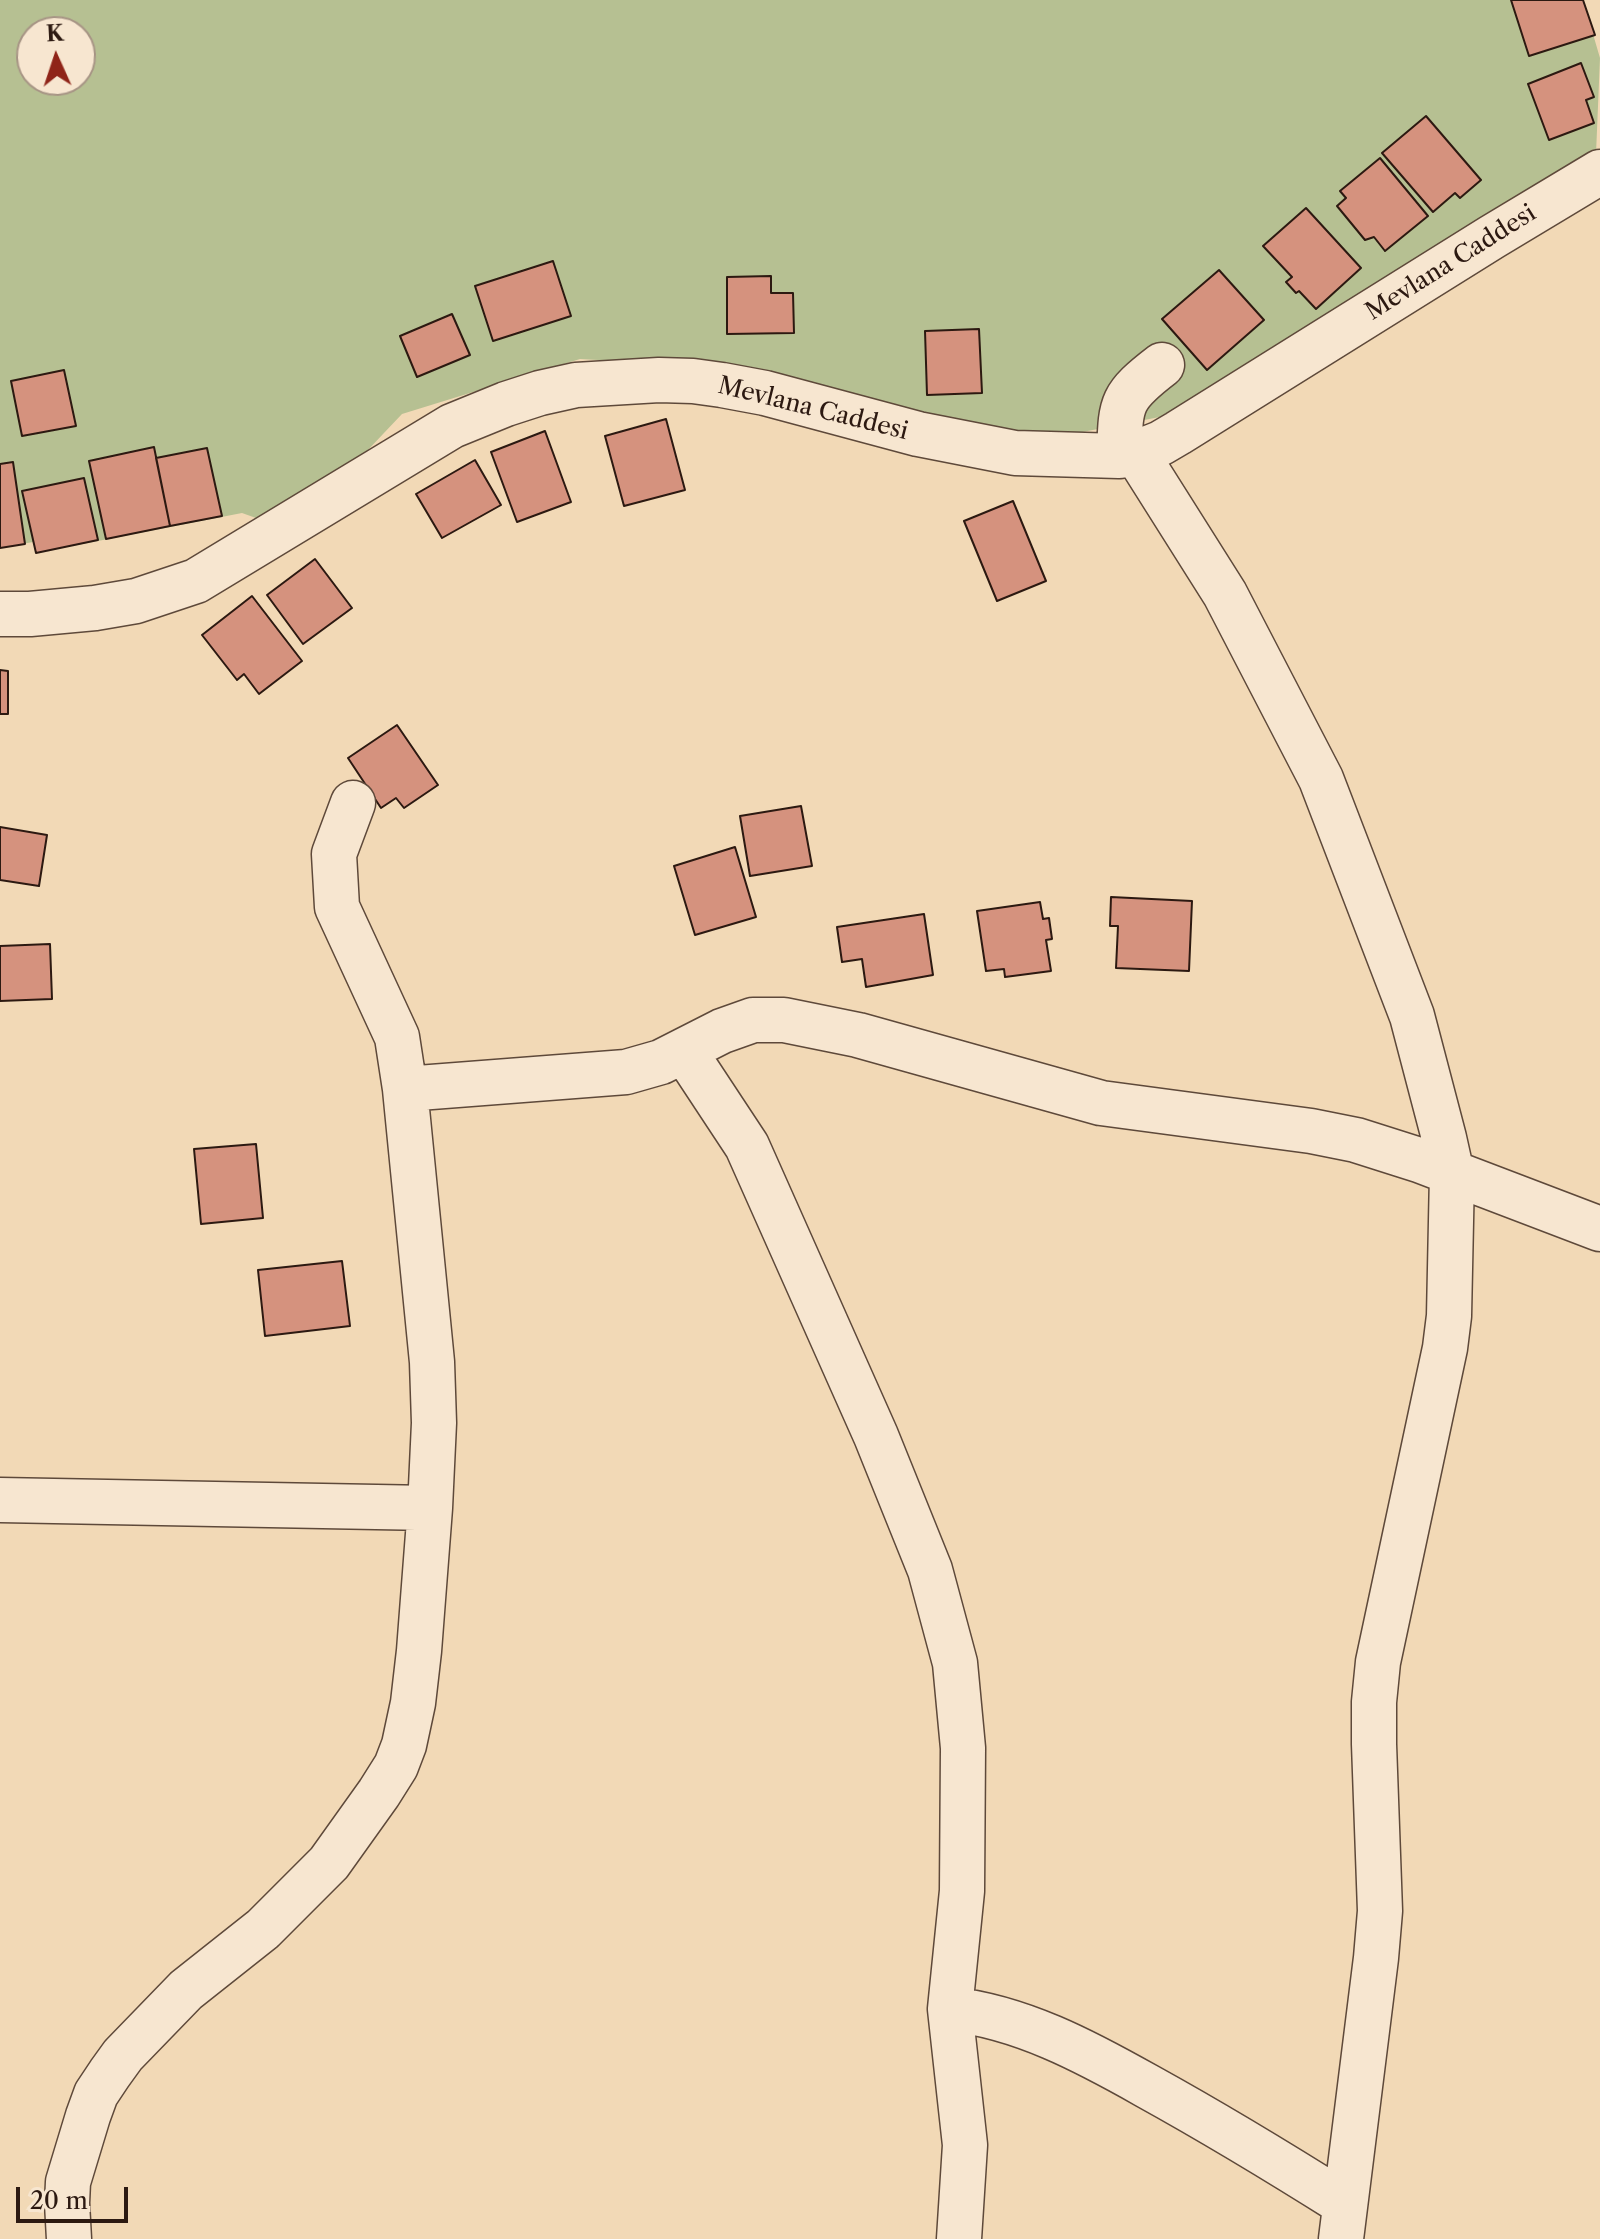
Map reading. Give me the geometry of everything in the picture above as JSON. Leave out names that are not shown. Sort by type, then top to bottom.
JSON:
[{"type":"street","name":"Mevlana Caddesi","points":[[0,614],[95,608],[136,601],[196,581],[452,426],[529,396],[576,385],[622,381],[693,381],[765,393],[981,448],[1015,453],[1127,455],[1161,443],[1178,433],[1600,172]]},
{"type":"street","points":[[1162,365],[1139,383],[1123,407],[1127,455],[1225,594],[1321,779],[1412,1016],[1452,1174],[1449,1316],[1445,1348],[1383,1637],[1376,1689],[1374,1744],[1380,1911],[1343,2221]]},
{"type":"street","points":[[69,2239],[68,2182],[96,2094],[123,2055],[186,1990],[263,1929],[329,1863],[396,1766],[413,1703],[430,1508],[434,1423],[432,1362],[397,1037],[337,907],[334,854],[353,803]]},
{"type":"street","points":[[405,1089],[643,1069],[685,1052],[722,1031],[753,1020],[784,1020],[858,1035],[1101,1103],[1311,1131],[1356,1140],[1419,1160],[1600,1229]]},
{"type":"street","points":[[685,1052],[747,1146],[876,1436],[930,1570],[955,1663],[963,1748],[962,1891],[950,2009],[965,2145],[959,2239]]},
{"type":"street","points":[[0,1500],[430,1508]]},
{"type":"street","points":[[950,2009],[979,2012],[1010,2021],[1103,2062],[1225,2129],[1343,2221]]},
{"type":"green space","points":[[0,0],[1583,0],[1600,58],[1596,154],[1170,415],[1067,435],[995,430],[883,405],[763,369],[580,359],[402,414],[347,472],[287,506],[256,518],[242,513],[36,553],[33,542],[0,548]]},
{"type":"building","points":[[1511,0],[1583,0],[1595,35],[1529,56]]},
{"type":"building","points":[[1581,63],[1594,97],[1586,100],[1594,123],[1549,140],[1528,84]]},
{"type":"building","points":[[1426,116],[1481,180],[1460,198],[1455,193],[1433,212],[1382,153]]},
{"type":"building","points":[[1380,158],[1428,216],[1385,251],[1374,237],[1365,240],[1337,206],[1346,198],[1340,191]]},
{"type":"building","points":[[1306,208],[1361,268],[1316,309],[1286,282],[1292,277],[1263,246]]},
{"type":"building","points":[[553,261],[571,316],[493,341],[475,286]]},
{"type":"building","points":[[1219,270],[1264,320],[1207,370],[1162,319]]},
{"type":"building","points":[[771,276],[771,293],[793,293],[794,333],[727,334],[727,277]]},
{"type":"building","points":[[452,314],[470,355],[417,377],[400,336]]},
{"type":"building","points":[[979,329],[982,393],[927,395],[925,331]]},
{"type":"building","points":[[64,370],[76,426],[22,436],[11,381]]},
{"type":"building","points":[[666,419],[685,490],[624,506],[605,436]]},
{"type":"building","points":[[545,431],[571,502],[517,522],[491,452]]},
{"type":"building","points":[[154,447],[170,526],[106,539],[89,461]]},
{"type":"building","points":[[207,448],[222,516],[170,526],[156,458]]},
{"type":"building","points":[[475,460],[501,505],[442,538],[416,494]]},
{"type":"building","points":[[13,462],[25,544],[0,548],[0,464]]},
{"type":"building","points":[[84,478],[98,540],[36,553],[22,491]]},
{"type":"building","points":[[1013,501],[1046,581],[997,601],[964,521]]},
{"type":"building","points":[[315,559],[352,608],[303,644],[267,595]]},
{"type":"building","points":[[252,596],[302,661],[259,694],[244,674],[237,680],[202,635]]},
{"type":"building","points":[[0,670],[8,671],[8,714],[0,714]]},
{"type":"building","points":[[397,725],[438,785],[404,808],[396,798],[381,808],[348,758]]},
{"type":"building","points":[[801,806],[812,866],[750,876],[740,816]]},
{"type":"building","points":[[0,827],[47,835],[39,886],[0,880]]},
{"type":"building","points":[[735,847],[756,917],[695,935],[674,866]]},
{"type":"building","points":[[1111,897],[1192,901],[1189,971],[1116,968],[1118,926],[1110,926]]},
{"type":"building","points":[[1040,902],[1043,919],[1049,918],[1052,939],[1046,940],[1051,971],[1005,977],[1004,969],[986,971],[977,911]]},
{"type":"building","points":[[924,914],[933,975],[866,987],[862,959],[842,962],[837,927]]},
{"type":"building","points":[[50,944],[52,999],[0,1001],[0,946]]},
{"type":"building","points":[[256,1144],[263,1218],[201,1224],[194,1149]]},
{"type":"building","points":[[342,1261],[350,1326],[265,1336],[258,1270]]}]
